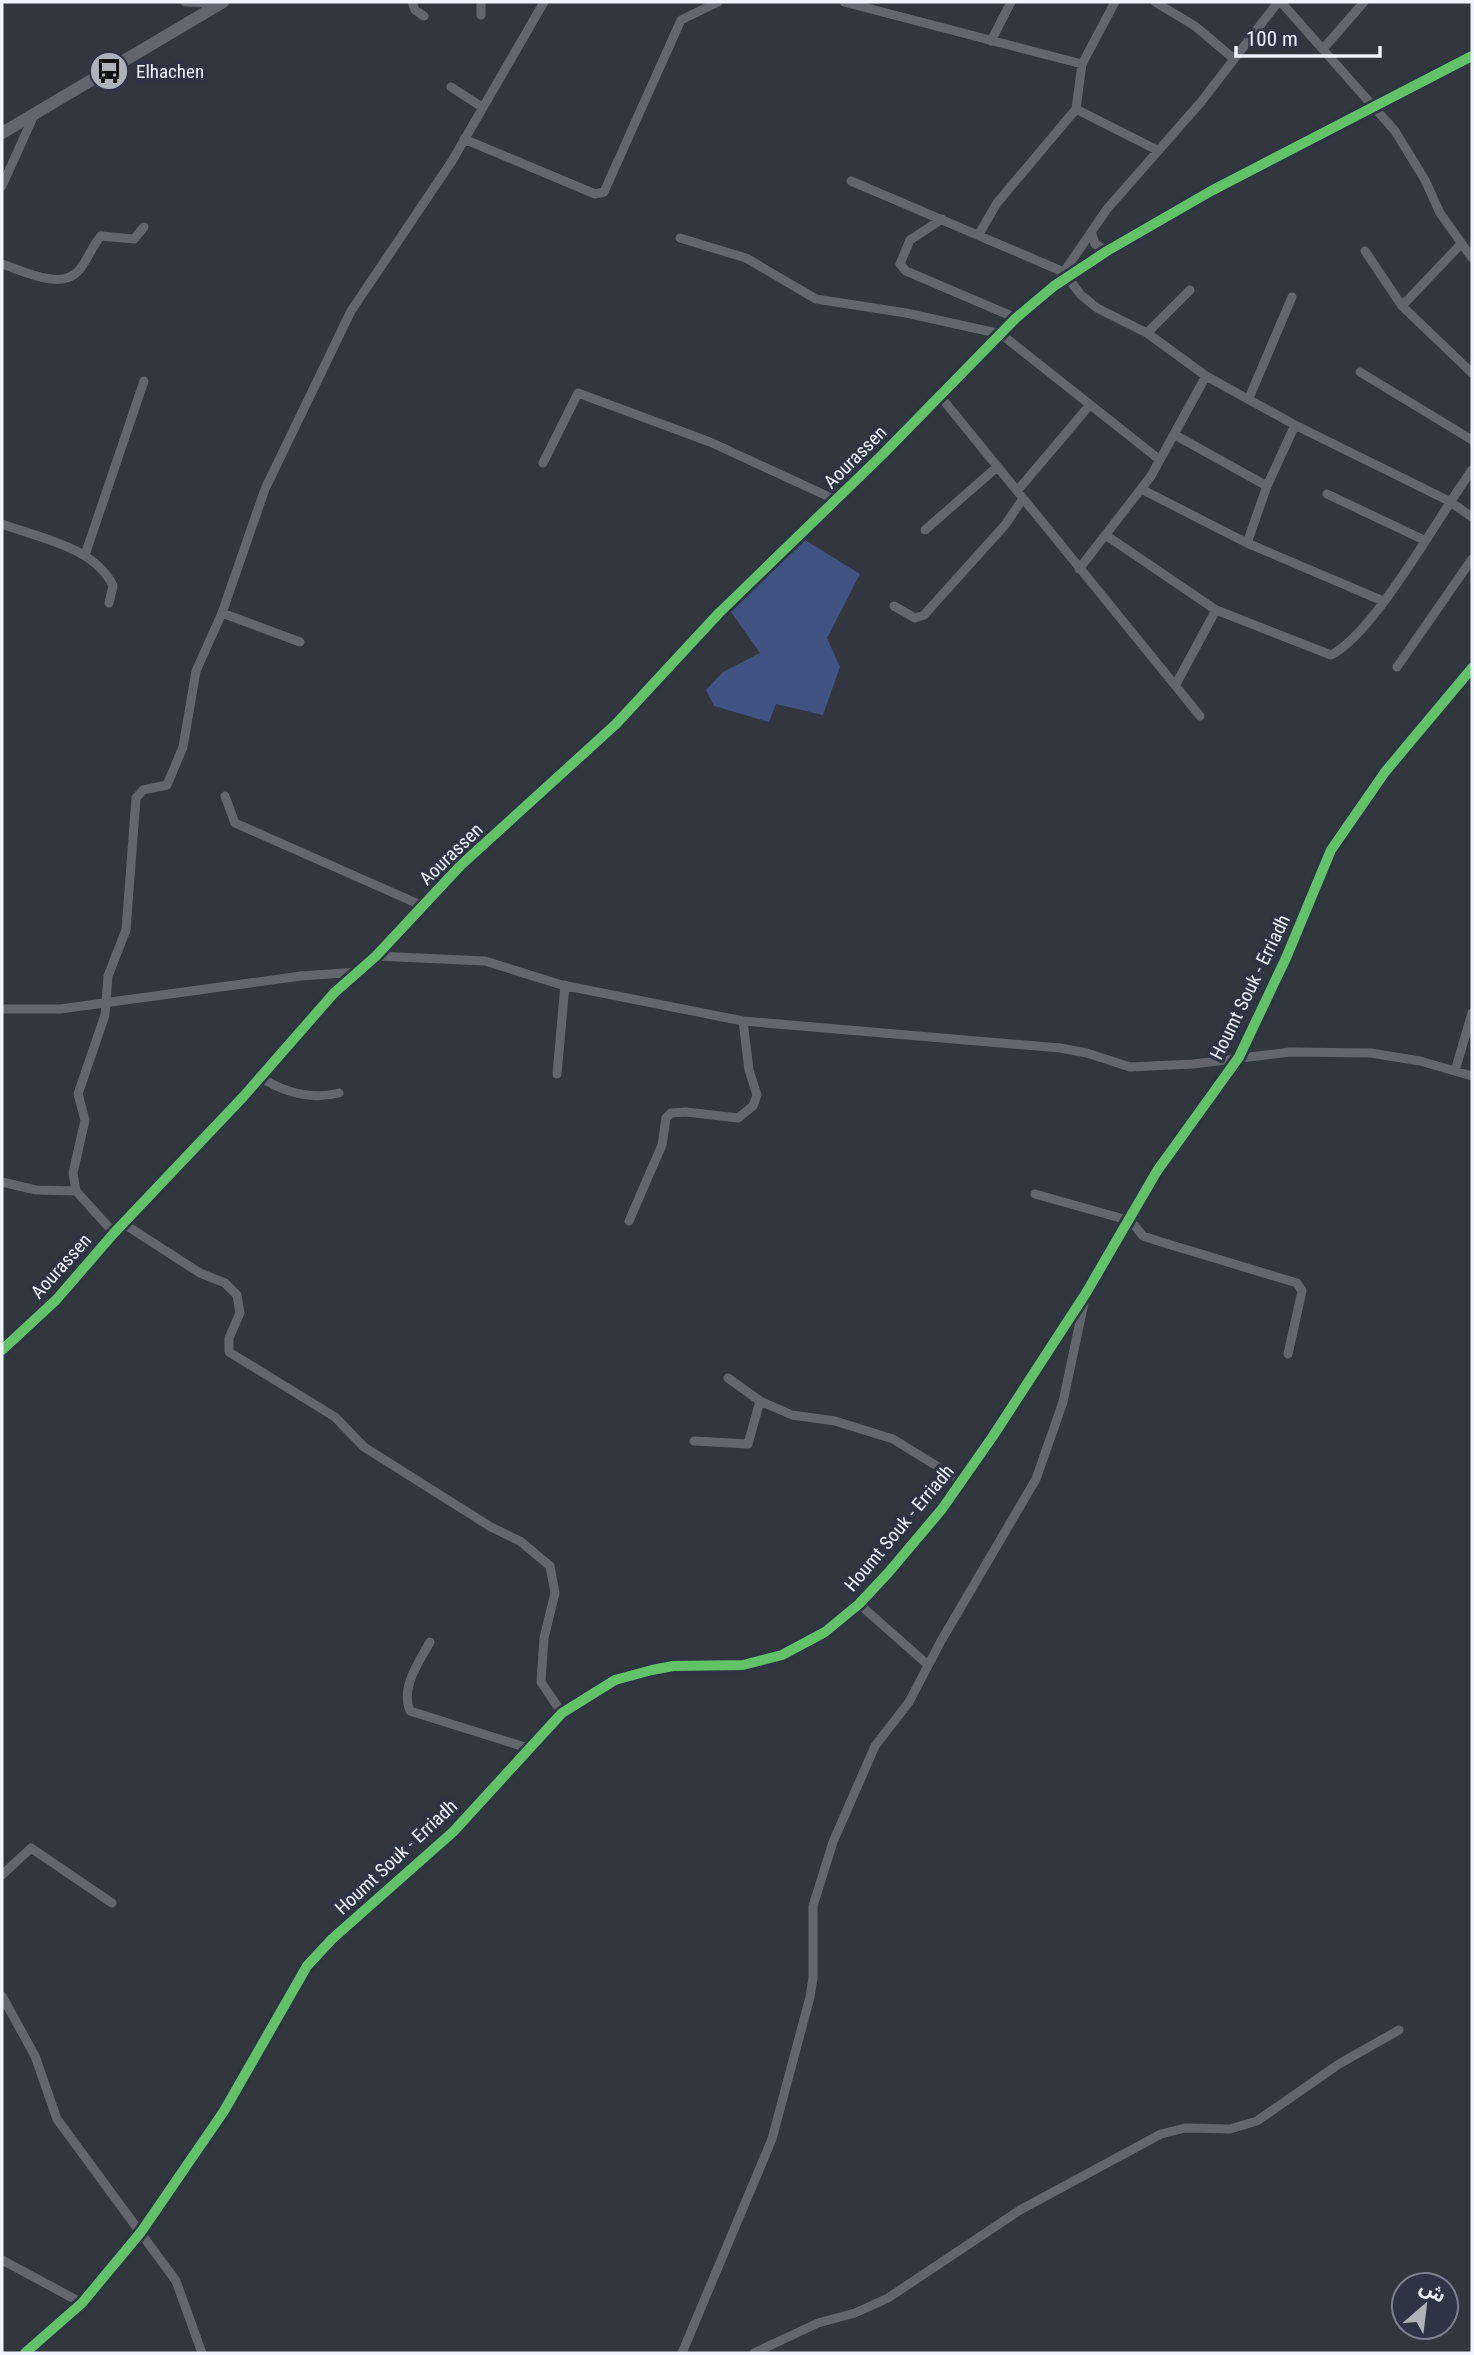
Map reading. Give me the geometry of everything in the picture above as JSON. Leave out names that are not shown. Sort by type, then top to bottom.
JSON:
[{"type":"street","points":[[185,2],[208,5],[223,2]]},
{"type":"street","points":[[2,133],[223,2]]},
{"type":"street","points":[[412,2],[415,10],[424,16]]},
{"type":"street","points":[[481,2],[481,15]]},
{"type":"street","points":[[114,1233],[76,1191],[74,1173],[85,1120],[78,1094],[105,1015],[108,976],[126,930],[136,797],[143,790],[167,785],[173,777],[183,747],[193,681],[222,613],[265,489],[340,333],[370,281],[464,139],[544,2]]},
{"type":"street","points":[[464,139],[595,194],[604,192],[681,20],[718,2]]},
{"type":"street","points":[[844,2],[1082,64]]},
{"type":"street","points":[[894,13],[900,2]]},
{"type":"street","points":[[991,41],[1011,2]]},
{"type":"street","points":[[979,234],[997,203],[1076,109],[1082,64],[1115,2]]},
{"type":"street","points":[[1155,2],[1195,26],[1234,59]]},
{"type":"street","points":[[1280,2],[1376,108],[1410,154],[1460,245],[1472,258]]},
{"type":"street","name":"Aourassen","points":[[2,1350],[56,1300],[334,993],[376,956],[461,865],[616,724],[719,613],[836,500],[1016,318],[1066,275],[1091,232],[1280,2]]},
{"type":"street","points":[[1323,49],[1364,2]]},
{"type":"street","points":[[1066,275],[1211,191],[1472,56]]},
{"type":"street","points":[[451,87],[482,107]]},
{"type":"street","points":[[1076,109],[1157,150]]},
{"type":"street","points":[[2,186],[35,113]]},
{"type":"street","points":[[851,181],[979,234],[1066,275],[1081,295],[1097,308],[1147,333],[1206,376],[1295,425],[1449,501],[1472,517]]},
{"type":"street","points":[[942,219],[910,240],[900,264],[905,271],[1016,318]]},
{"type":"street","points":[[2,264],[47,278],[67,279],[78,272],[101,236],[133,239],[144,227]]},
{"type":"street","points":[[1091,232],[1095,244],[1107,251]]},
{"type":"street","points":[[680,238],[746,258],[816,299],[906,313],[1001,334],[1088,406],[1160,460]]},
{"type":"street","points":[[1402,306],[1460,245]]},
{"type":"street","points":[[1365,251],[1402,306],[1472,373]]},
{"type":"street","points":[[1147,333],[1190,290]]},
{"type":"street","points":[[1249,398],[1292,297]]},
{"type":"street","points":[[1360,372],[1472,440]]},
{"type":"street","points":[[1079,569],[1141,489],[1175,435],[1206,376]]},
{"type":"street","points":[[85,555],[144,381]]},
{"type":"street","points":[[543,463],[578,393],[710,442],[836,500]]},
{"type":"street","points":[[940,396],[1126,629],[1176,684],[1200,716]]},
{"type":"street","points":[[894,606],[915,618],[925,615],[1005,524],[1020,495],[1088,406]]},
{"type":"street","points":[[1247,543],[1267,486],[1295,425]]},
{"type":"street","points":[[1175,435],[1267,486]]},
{"type":"street","points":[[925,530],[997,467]]},
{"type":"street","points":[[1107,536],[1216,610],[1331,655],[1348,647],[1383,601],[1472,470]]},
{"type":"street","points":[[1141,489],[1247,543],[1383,601]]},
{"type":"street","points":[[1327,494],[1424,540]]},
{"type":"street","points":[[2,524],[85,555],[101,565],[113,586],[109,603]]},
{"type":"street","points":[[1397,667],[1472,559]]},
{"type":"street","points":[[1176,684],[1216,610]]},
{"type":"street","points":[[222,613],[300,642]]},
{"type":"street","name":"Houmt Souk - Erriadh","points":[[25,2353],[82,2303],[141,2232],[223,2111],[307,1966],[332,1939],[453,1832],[562,1713],[615,1679],[673,1666],[743,1665],[782,1655],[825,1632],[859,1604],[933,1520],[1086,1293],[1131,1221],[1157,1171],[1239,1057],[1286,958],[1331,850],[1385,772],[1472,668]]},
{"type":"street","points":[[225,796],[235,824],[423,906]]},
{"type":"street","points":[[376,956],[485,961],[565,985],[743,1021],[1060,1048],[1087,1053],[1130,1068],[1317,1051],[1371,1053],[1420,1061],[1472,1076]]},
{"type":"street","points":[[2,1009],[60,1009],[267,980],[358,972]]},
{"type":"street","points":[[557,1074],[565,985]]},
{"type":"street","points":[[1455,1071],[1472,1013]]},
{"type":"street","points":[[629,1222],[662,1145],[666,1118],[671,1113],[686,1112],[738,1118],[756,1101],[743,1021]]},
{"type":"street","points":[[260,1077],[276,1087],[299,1094],[317,1097],[340,1093]]},
{"type":"street","points":[[2,1182],[36,1190],[76,1191]]},
{"type":"street","points":[[1035,1194],[1131,1221],[1143,1236],[1292,1280],[1300,1285],[1302,1291],[1288,1354]]},
{"type":"street","points":[[124,1224],[200,1273],[225,1283],[237,1295],[240,1313],[229,1338],[229,1352],[335,1416],[364,1447],[491,1527],[520,1541],[550,1566],[555,1593],[544,1638],[541,1682],[562,1713]]},
{"type":"street","points":[[682,2353],[772,2139],[810,1997],[813,1978],[813,1906],[833,1842],[876,1746],[909,1702],[1035,1479],[1063,1402],[1086,1293]]},
{"type":"street","points":[[728,1378],[760,1401],[792,1415],[835,1421],[893,1440],[961,1481]]},
{"type":"street","points":[[694,1441],[748,1444],[760,1401]]},
{"type":"street","points":[[859,1604],[928,1665]]},
{"type":"street","points":[[430,1642],[414,1671],[406,1701],[410,1711],[528,1748]]},
{"type":"street","points":[[2,1875],[31,1849],[112,1903]]},
{"type":"street","points":[[2,1996],[35,2056],[57,2119],[179,2287],[202,2353]]},
{"type":"street","points":[[754,2353],[818,2323],[855,2313],[888,2298],[1020,2210],[1161,2134],[1185,2128],[1230,2129],[1265,2117],[1339,2064],[1399,2030]]},
{"type":"street","points":[[2,2260],[82,2303]]},
{"type":"street","points":[[687,2340],[692,2353]]},
{"type":"shaded area","points":[[805,540],[860,574],[827,638],[840,667],[823,715],[776,704],[769,722],[714,706],[706,690],[723,672],[760,653],[731,612]]},
{"type":"cycle path","points":[[2,1350],[56,1300],[114,1233],[243,1097],[334,993],[376,956],[461,865],[616,724],[719,613],[882,455],[1016,318],[1054,286],[1107,251],[1211,191],[1472,56]]},
{"type":"cycle path","points":[[25,2353],[82,2303],[141,2232],[224,2111],[307,1966],[332,1939],[453,1832],[562,1713],[615,1680],[652,1670],[673,1666],[743,1665],[782,1655],[825,1632],[859,1604],[888,1573],[942,1509],[993,1436],[1086,1293],[1157,1171],[1239,1057],[1286,958],[1331,850],[1385,772],[1472,668]]},
{"type":"place","name":"Elhachen","points":[[109,71]]}]
